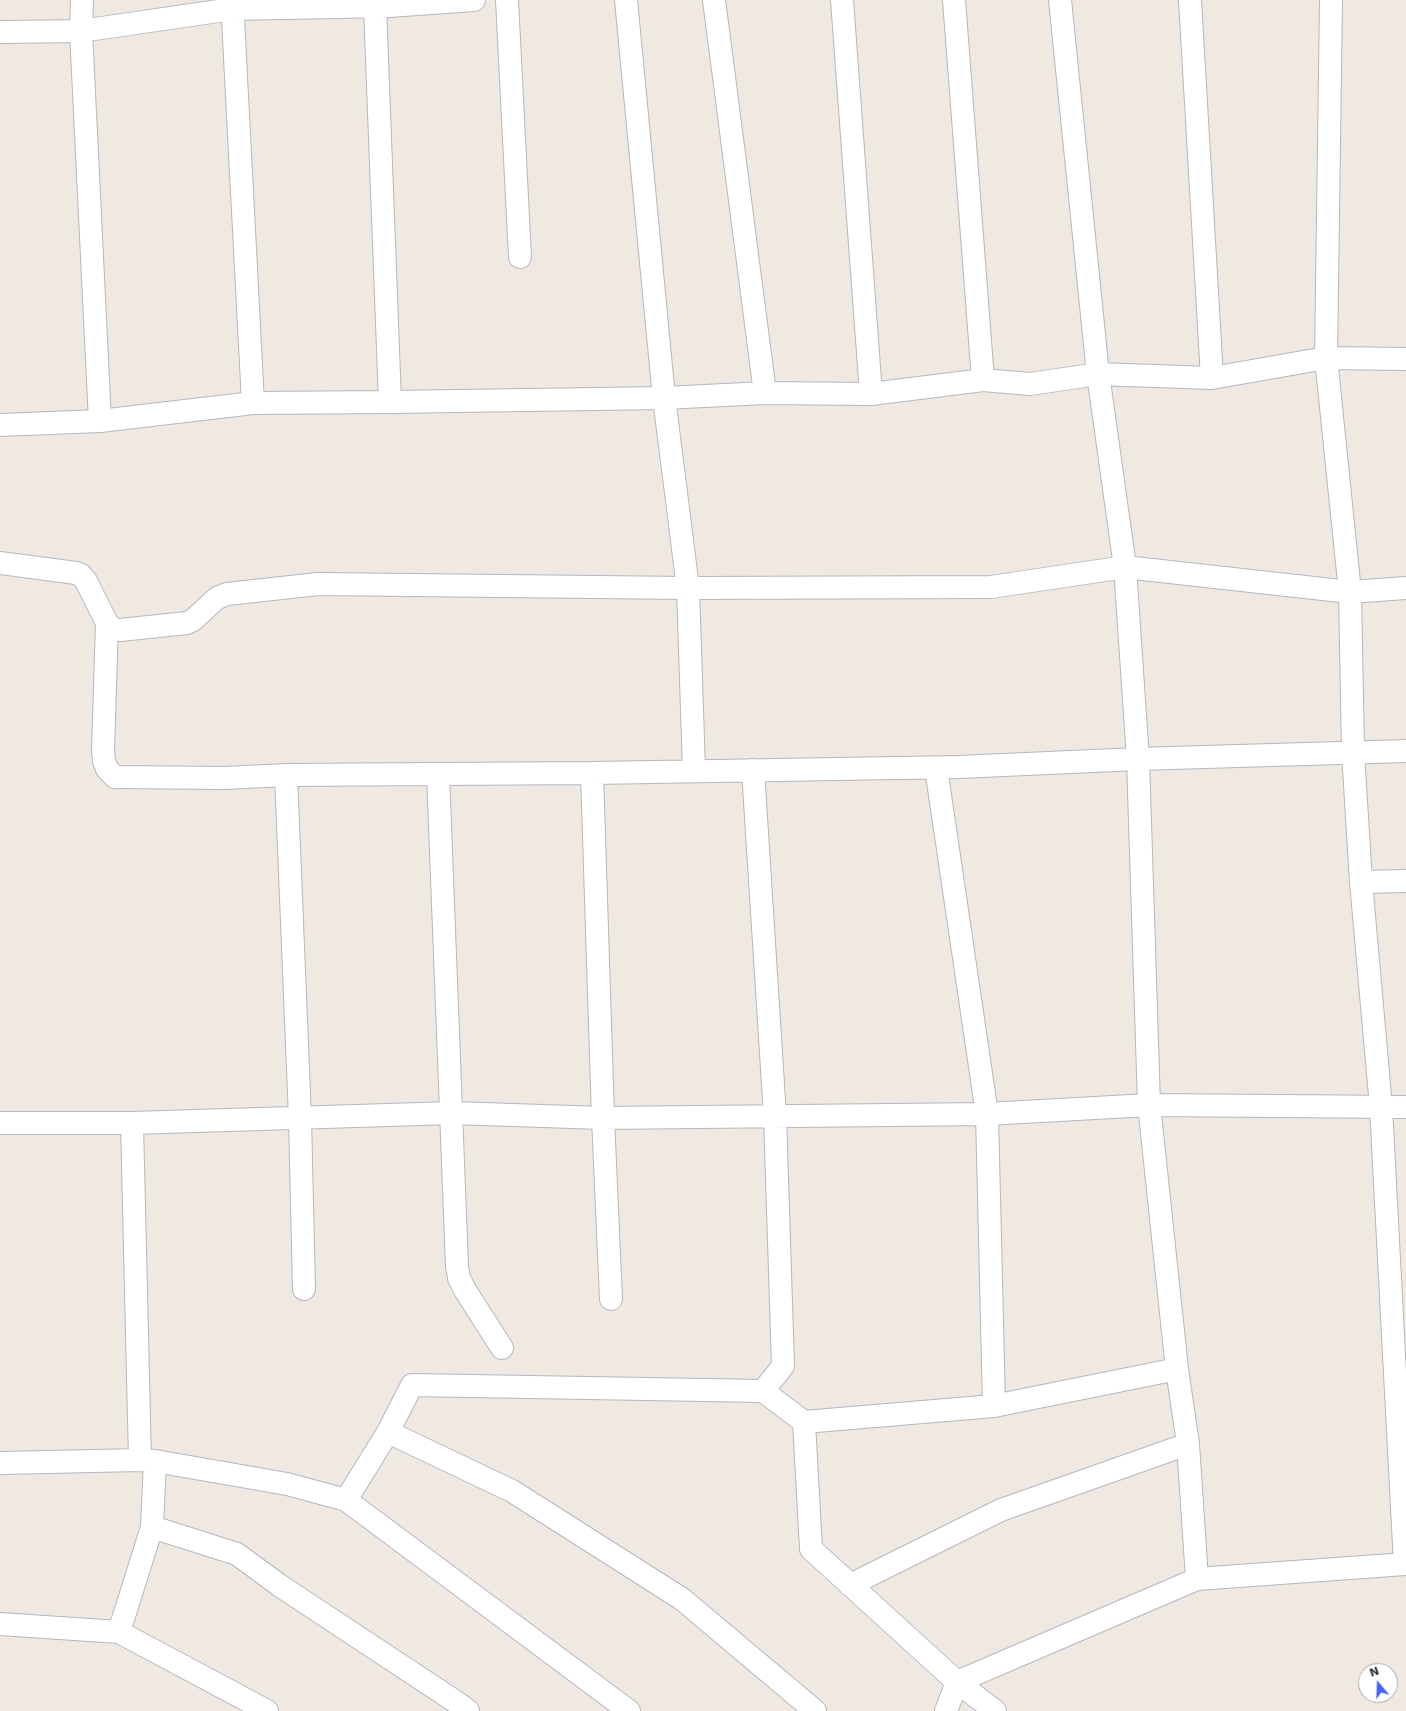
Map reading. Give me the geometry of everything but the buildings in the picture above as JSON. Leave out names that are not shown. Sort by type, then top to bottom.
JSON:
[{"type":"street","points":[[82,0],[81,31],[100,421]]},
{"type":"street","points":[[0,32],[81,31],[232,4],[384,4],[474,0]]},
{"type":"street","points":[[507,0],[520,257]]},
{"type":"street","points":[[626,0],[664,398],[688,588],[694,771]]},
{"type":"street","points":[[714,0],[765,392]]},
{"type":"street","points":[[842,0],[871,394]]},
{"type":"street","points":[[954,0],[982,380]]},
{"type":"street","points":[[1060,0],[1098,374],[1125,567],[1138,759],[1149,1105],[1177,1369],[1188,1444],[1197,1579]]},
{"type":"street","points":[[1190,0],[1212,378]]},
{"type":"street","points":[[946,1711],[957,1682],[1197,1579],[1405,1564],[1381,1107],[1361,882],[1353,752],[1350,592],[1326,358],[1331,0]]},
{"type":"street","points":[[232,4],[253,403]]},
{"type":"street","points":[[384,4],[390,402]]},
{"type":"street","points":[[0,425],[100,421],[253,403],[664,398],[765,392],[871,394],[982,380],[1030,384],[1098,374],[1212,378],[1326,358],[1406,359]]},
{"type":"street","points":[[0,563],[76,572],[86,581],[107,623],[114,629],[120,630],[187,623],[193,620],[217,598],[227,594],[318,584],[688,588],[991,587],[1125,567],[1350,592],[1406,588]]},
{"type":"street","points":[[107,623],[103,750],[107,770],[115,777],[225,778],[286,775],[592,773],[936,768],[1138,759],[1406,751]]},
{"type":"street","points":[[936,768],[987,1114],[994,1406]]},
{"type":"street","points":[[754,770],[775,1116],[783,1366],[763,1391]]},
{"type":"street","points":[[592,773],[603,1118],[611,1299]]},
{"type":"street","points":[[438,774],[459,1278],[502,1348]]},
{"type":"street","points":[[286,775],[300,1118],[304,1289]]},
{"type":"street","points":[[1361,882],[1406,881]]},
{"type":"street","points":[[0,1123],[132,1123],[452,1113],[603,1118],[987,1114],[1149,1105],[1406,1107]]},
{"type":"street","points":[[119,1632],[152,1527],[147,1460],[132,1123]]},
{"type":"street","points":[[346,1500],[388,1432],[412,1385],[763,1391],[804,1422],[994,1406],[1177,1369]]},
{"type":"street","points":[[804,1422],[811,1550],[957,1682],[995,1711]]},
{"type":"street","points":[[388,1432],[512,1491],[682,1599],[815,1711]]},
{"type":"street","points":[[850,1585],[1001,1510],[1188,1444]]},
{"type":"street","points":[[0,1463],[147,1460],[287,1484],[346,1500],[629,1711]]},
{"type":"street","points":[[152,1527],[237,1554],[279,1585],[468,1711]]},
{"type":"street","points":[[0,1624],[119,1632],[267,1711]]}]
